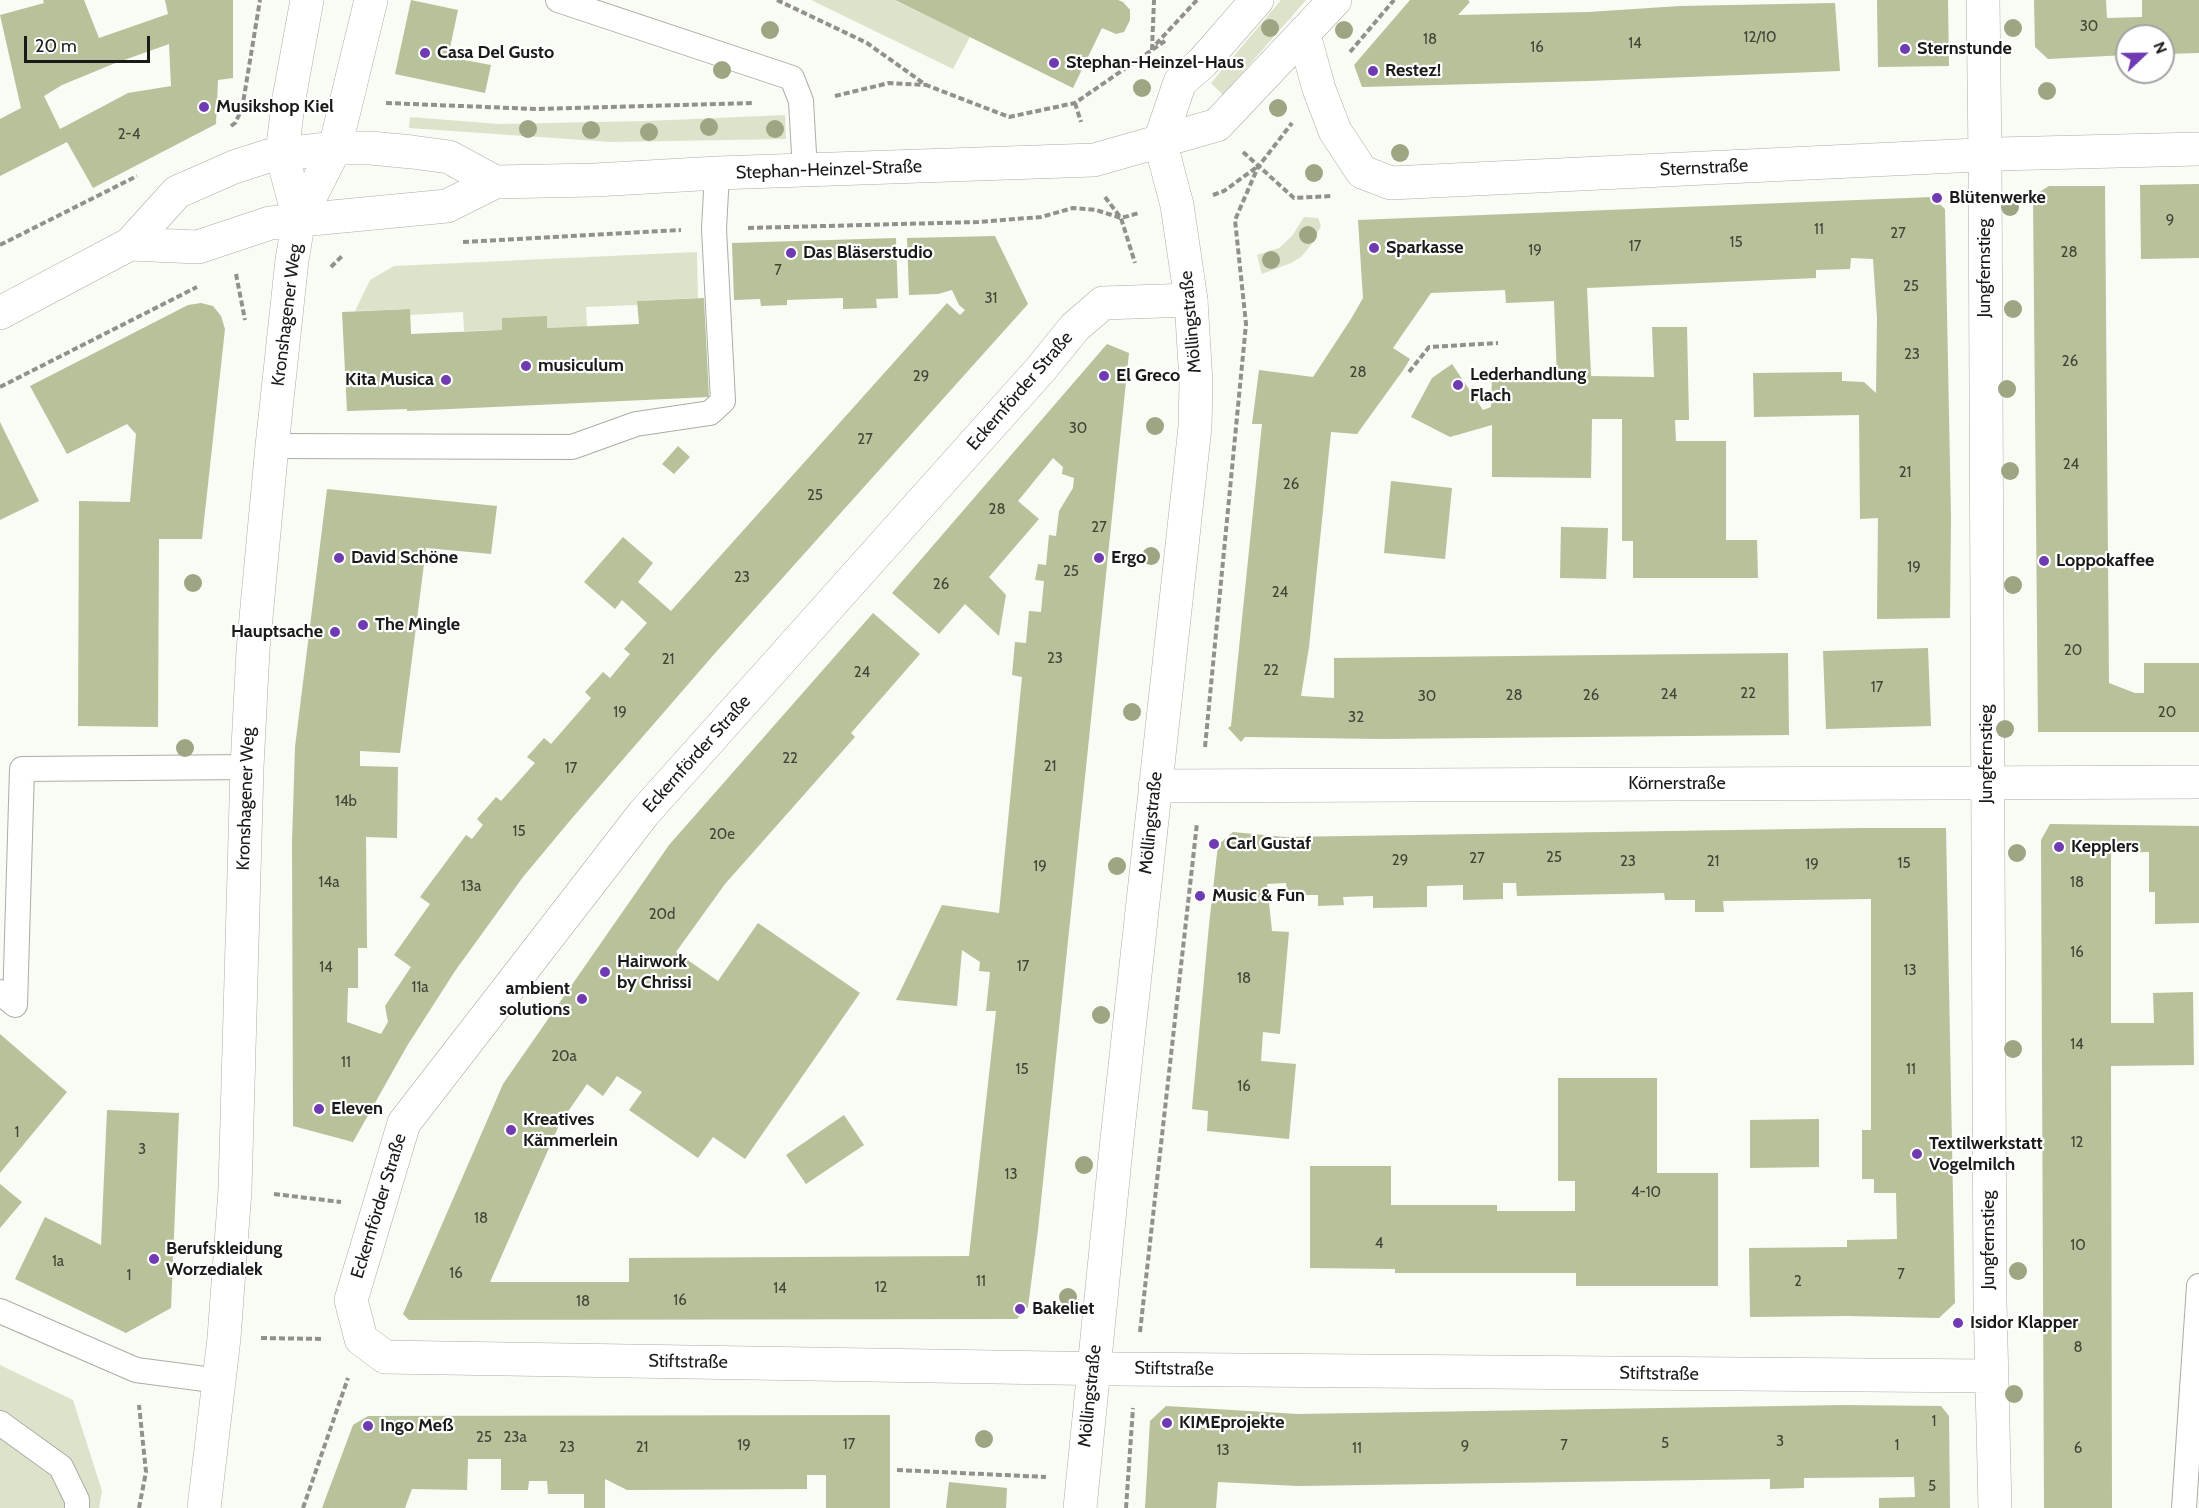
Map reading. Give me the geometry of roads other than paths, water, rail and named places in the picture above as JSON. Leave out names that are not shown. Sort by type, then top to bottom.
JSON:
[{"type":"street","name":"Kronshagener Weg","points":[[299,219],[282,154],[288,104],[308,0]]},
{"type":"street","name":"Kronshagener Weg","points":[[204,1508],[220,1381],[236,1190],[247,767],[253,650],[292,260],[299,219],[335,148],[371,0]]},
{"type":"street","points":[[1160,141],[1180,82],[1202,63],[1257,0]]},
{"type":"street","points":[[1160,141],[1217,125],[1335,0]]},
{"type":"street","name":"Jungfernstieg","points":[[1983,0],[1990,1290],[1995,1508]]},
{"type":"street","name":"Sternstraße","points":[[1304,35],[1319,89],[1335,131],[1362,172],[1391,183],[1985,155],[2199,149]]},
{"type":"street","name":"Stephan-Heinzel-Straße","points":[[130,244],[198,247],[270,223],[447,206],[495,182],[1094,160],[1160,141]]},
{"type":"street","name":"Möllingstraße","points":[[1081,1494],[1195,428],[1196,382],[1191,300],[1178,205],[1160,141]]},
{"type":"street","name":"Stephan-Heinzel-Straße","points":[[130,244],[177,192],[234,167],[268,156],[335,148],[370,148],[449,157],[495,182]]},
{"type":"street","points":[[0,313],[130,244]]},
{"type":"street","name":"Eckernförder Straße","points":[[361,1339],[351,1300],[404,1123],[644,813],[1040,370],[1075,327],[1102,303],[1191,300]]},
{"type":"street","name":"Körnerstraße","points":[[1155,786],[2199,782]]},
{"type":"street","name":"Stiftstraße","points":[[361,1339],[385,1357],[1136,1369],[1992,1376]]},
{"type":"lane","points":[[558,0],[792,78],[801,101],[805,171]]},
{"type":"lane","points":[[272,446],[572,447],[636,424],[710,412],[723,401],[714,229],[717,173]]},
{"type":"lane","points":[[0,992],[15,1005],[22,769],[247,767]]},
{"type":"lane","points":[[2184,1508],[2199,1286]]},
{"type":"lane","points":[[0,1311],[136,1370],[220,1381]]},
{"type":"lane","points":[[4,1432],[61,1467],[77,1500],[77,1508]]},
{"type":"place","name":"Sternstunde","points":[[1905,49]]},
{"type":"place","name":"Casa Del Gusto","points":[[425,53]]},
{"type":"place","name":"Stephan-Heinzel-Haus","points":[[1054,63]]},
{"type":"place","name":"Restez!","points":[[1373,71]]},
{"type":"place","name":"Musikshop Kiel","points":[[204,107]]},
{"type":"place","name":"Blütenwerke","points":[[1937,198]]},
{"type":"place","name":"Sparkasse","points":[[1374,248]]},
{"type":"place","name":"Das Bläserstudio","points":[[791,253]]},
{"type":"place","name":"musiculum","points":[[526,366]]},
{"type":"place","name":"El Greco","points":[[1104,376]]},
{"type":"place","name":"Kita Musica","points":[[446,380]]},
{"type":"place","name":"Lederhandlung Flach","points":[[1458,385]]},
{"type":"place","name":"David Schöne","points":[[339,558]]},
{"type":"place","name":"Ergo","points":[[1099,558]]},
{"type":"place","name":"Loppokaffee","points":[[2044,561]]},
{"type":"place","name":"The Mingle","points":[[363,625]]},
{"type":"place","name":"Hauptsache","points":[[335,632]]},
{"type":"place","name":"Carl Gustaf","points":[[1214,844]]},
{"type":"place","name":"Kepplers","points":[[2059,847]]},
{"type":"place","name":"Music & Fun","points":[[1200,896]]},
{"type":"place","name":"Hairwork by Chrissi","points":[[605,972]]},
{"type":"place","name":"ambient solutions","points":[[582,999]]},
{"type":"place","name":"Eleven","points":[[319,1109]]},
{"type":"place","name":"Kreatives Kämmerlein","points":[[511,1130]]},
{"type":"place","name":"Textilwerkstatt Vogelmilch","points":[[1917,1154]]},
{"type":"place","name":"Berufskleidung Worzedialek","points":[[154,1259]]},
{"type":"place","name":"Bakeliet","points":[[1020,1309]]},
{"type":"place","name":"Isidor Klapper","points":[[1958,1323]]},
{"type":"place","name":"KIMEprojekte","points":[[1167,1423]]},
{"type":"place","name":"Ingo Meß","points":[[368,1426]]}]
